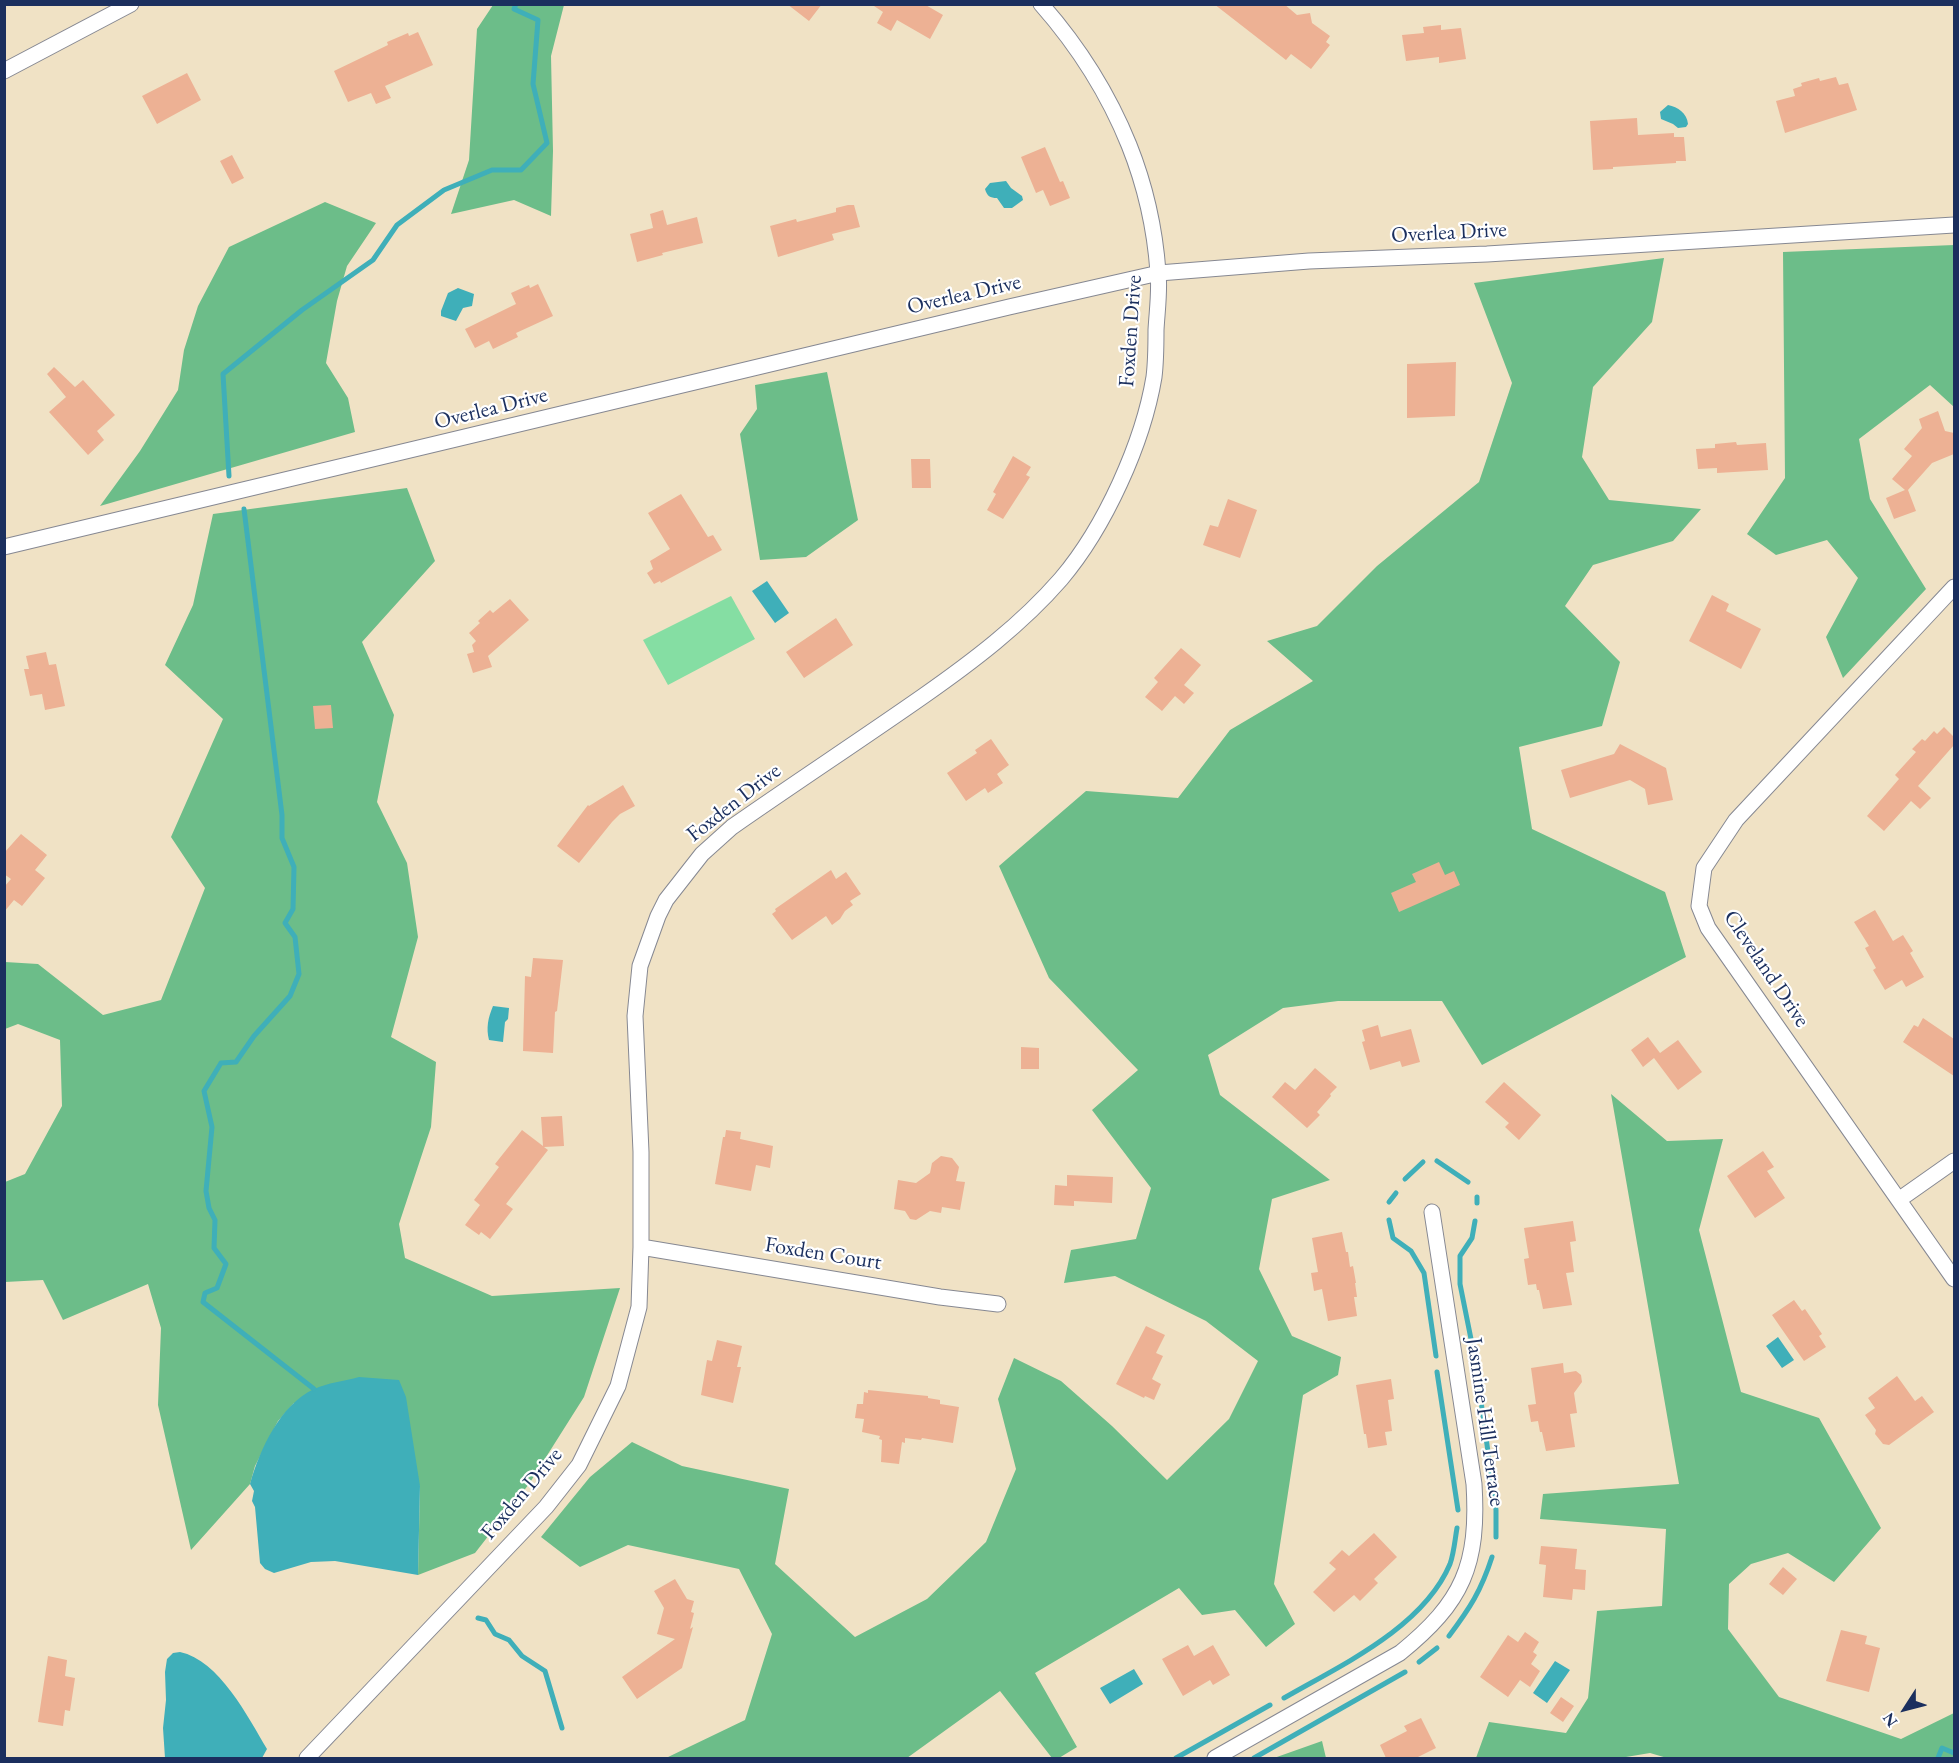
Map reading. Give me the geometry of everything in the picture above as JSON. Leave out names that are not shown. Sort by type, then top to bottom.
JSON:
[{"type":"street","points":[[4,71],[131,4]]},
{"type":"street","name":"Foxden Drive","points":[[308,1758],[546,1507],[579,1465],[618,1386],[639,1307],[640,1152],[635,1016],[640,966],[666,900],[702,854],[732,827],[963,668],[1016,625],[1062,578],[1114,497],[1141,431],[1154,376],[1159,273],[1151,221],[1130,146],[1089,66],[1041,4]]},
{"type":"street","name":"Overlea Drive","points":[[4,548],[1159,273],[1309,261],[1487,254],[1954,225]]},
{"type":"street","name":"Cleveland Drive","points":[[1954,587],[1736,820],[1704,868],[1699,906],[1713,934],[1954,1279]]},
{"type":"street","points":[[1900,1199],[1954,1161]]},
{"type":"street","name":"Jasmine Hill Terrace","points":[[1215,1758],[1400,1653],[1427,1631],[1443,1613],[1465,1575],[1473,1548],[1476,1520],[1473,1484],[1432,1212]]},
{"type":"street","name":"Foxden Court","points":[[641,1247],[940,1297],[998,1304]]},
{"type":"green space","points":[[493,5],[564,5],[551,56],[553,151],[551,216],[514,200],[451,214],[469,160],[477,29]]},
{"type":"green space","points":[[325,202],[376,223],[347,266],[337,301],[326,363],[348,398],[355,432],[100,506],[140,451],[178,390],[184,350],[198,306],[229,247]]},
{"type":"green space","points":[[1954,245],[1954,407],[1930,385],[1859,439],[1870,499],[1926,589],[1843,678],[1826,637],[1858,578],[1827,540],[1776,555],[1747,534],[1785,478],[1783,252]]},
{"type":"green space","points":[[1664,258],[1652,322],[1593,387],[1582,457],[1609,500],[1701,509],[1673,541],[1593,565],[1565,606],[1620,662],[1602,726],[1519,747],[1532,829],[1665,892],[1686,957],[1482,1065],[1442,1001],[1338,1001],[1283,1008],[1208,1055],[1220,1095],[1330,1180],[1272,1199],[1259,1269],[1292,1336],[1341,1357],[1338,1375],[1303,1395],[1274,1584],[1295,1624],[1266,1647],[1235,1610],[1202,1615],[1179,1588],[1035,1673],[1077,1747],[1059,1758],[1052,1758],[1000,1691],[907,1758],[666,1758],[745,1720],[772,1634],[739,1569],[628,1545],[580,1567],[541,1537],[590,1477],[632,1442],[682,1466],[789,1489],[775,1564],[855,1637],[927,1599],[986,1542],[1016,1469],[998,1399],[1014,1358],[1061,1381],[1112,1426],[1167,1480],[1229,1419],[1258,1361],[1206,1321],[1115,1276],[1064,1283],[1071,1250],[1136,1239],[1151,1188],[1092,1110],[1138,1070],[1049,978],[999,866],[1086,791],[1178,798],[1230,730],[1313,681],[1267,641],[1317,626],[1377,566],[1479,482],[1512,383],[1474,283]]},
{"type":"green space","points":[[827,372],[858,520],[806,557],[760,560],[740,434],[757,409],[755,385]]},
{"type":"green space","points":[[407,488],[435,561],[362,642],[394,715],[377,802],[407,863],[418,937],[391,1037],[436,1062],[431,1127],[399,1224],[405,1258],[492,1296],[620,1288],[584,1397],[529,1484],[475,1553],[418,1575],[420,1486],[294,1403],[278,1421],[255,1466],[250,1484],[191,1550],[158,1405],[161,1328],[148,1284],[63,1320],[43,1280],[5,1282],[5,1182],[25,1174],[62,1106],[60,1040],[18,1024],[5,1029],[5,962],[38,964],[103,1015],[161,1000],[205,888],[171,837],[223,719],[165,665],[193,605],[213,514]]},
{"type":"green space","points":[[731,596],[755,639],[668,685],[643,640]]},
{"type":"green space","points":[[1611,1094],[1667,1141],[1723,1139],[1699,1230],[1741,1392],[1819,1418],[1881,1528],[1834,1582],[1788,1553],[1751,1564],[1729,1584],[1728,1629],[1779,1697],[1901,1739],[1954,1713],[1954,1758],[1667,1758],[1650,1753],[1620,1758],[1476,1758],[1489,1722],[1566,1733],[1588,1698],[1597,1611],[1662,1606],[1666,1529],[1540,1519],[1543,1494],[1679,1484]]},
{"type":"green space","points":[[1322,1741],[1326,1758],[1274,1758]]},
{"type":"water","points":[[1668,105],[1684,114],[1688,124],[1686,127],[1678,128],[1661,119],[1660,112]]},
{"type":"water","points":[[1006,181],[1022,196],[1023,200],[1012,208],[1004,208],[997,198],[988,195],[985,189],[990,183]]},
{"type":"water","points":[[458,288],[474,294],[472,306],[463,308],[456,321],[441,316],[441,311],[448,293]]},
{"type":"water","points":[[767,581],[789,613],[775,623],[752,591]]},
{"type":"water","points":[[493,1006],[509,1008],[503,1042],[489,1040],[488,1023]]},
{"type":"water","points":[[1778,1337],[1794,1360],[1782,1368],[1766,1346]]},
{"type":"water","points":[[359,1377],[399,1380],[406,1397],[420,1486],[418,1575],[335,1561],[311,1562],[274,1573],[265,1569],[260,1563],[255,1507],[252,1501],[254,1491],[250,1484],[259,1457],[281,1417],[302,1396],[319,1387]]},
{"type":"water","points":[[180,1652],[194,1657],[207,1666],[231,1691],[267,1749],[262,1758],[165,1758],[163,1728],[166,1700],[165,1672],[167,1659],[173,1653]]},
{"type":"water","points":[[1555,1661],[1570,1670],[1547,1703],[1533,1693]]},
{"type":"water","points":[[1134,1669],[1143,1684],[1110,1704],[1100,1688]]},
{"type":"building","points":[[787,4],[822,4],[809,21]]},
{"type":"building","points":[[871,4],[924,4],[943,15],[930,39],[897,20],[891,31],[877,23],[883,12]]},
{"type":"building","points":[[1214,4],[1284,4],[1297,15],[1310,13],[1312,23],[1330,36],[1326,42],[1330,45],[1311,69],[1291,54],[1286,60]]},
{"type":"building","points":[[1441,25],[1441,30],[1461,28],[1466,59],[1439,63],[1439,57],[1406,61],[1402,35],[1424,33],[1423,27]]},
{"type":"building","points":[[418,32],[433,65],[385,86],[391,98],[376,104],[371,93],[348,102],[334,71],[388,45],[387,42],[408,33],[409,36]]},
{"type":"building","points":[[187,73],[201,100],[157,124],[142,96]]},
{"type":"building","points":[[1836,77],[1839,85],[1848,83],[1857,110],[1785,133],[1776,101],[1795,96],[1793,89],[1802,86],[1801,83],[1819,78],[1820,81]]},
{"type":"building","points":[[1637,118],[1638,135],[1674,133],[1674,137],[1684,137],[1686,161],[1593,170],[1590,121]]},
{"type":"building","points":[[1045,147],[1060,182],[1063,181],[1070,198],[1050,206],[1043,190],[1036,193],[1021,157]]},
{"type":"building","points":[[232,155],[244,178],[232,184],[220,161]]},
{"type":"building","points":[[854,205],[860,227],[832,234],[834,240],[778,257],[770,226],[836,212],[836,208]]},
{"type":"building","points":[[663,210],[667,225],[697,217],[703,243],[637,262],[630,234],[653,228],[650,214]]},
{"type":"building","points":[[538,284],[553,316],[516,333],[518,337],[493,349],[489,341],[475,348],[465,329],[516,304],[511,293],[529,285],[530,288]]},
{"type":"building","points":[[1456,362],[1455,416],[1407,418],[1407,364]]},
{"type":"building","points":[[54,367],[75,387],[83,380],[115,415],[97,431],[104,440],[88,455],[49,412],[66,397],[47,374]]},
{"type":"building","points":[[1938,411],[1945,431],[1954,433],[1954,454],[1932,463],[1908,490],[1916,511],[1894,519],[1886,498],[1905,490],[1892,479],[1912,456],[1904,449],[1922,428],[1919,419]]},
{"type":"building","points":[[1736,442],[1737,445],[1766,443],[1768,470],[1717,473],[1717,468],[1698,469],[1696,449],[1715,448],[1715,444]]},
{"type":"building","points":[[1013,456],[1031,467],[1026,475],[1030,477],[1003,519],[987,510],[996,494],[993,492]]},
{"type":"building","points":[[911,459],[930,459],[931,488],[912,488]]},
{"type":"building","points":[[681,494],[708,537],[713,535],[722,550],[661,583],[660,581],[654,584],[647,573],[653,569],[650,561],[670,549],[648,513]]},
{"type":"building","points":[[1228,499],[1257,510],[1240,558],[1203,545],[1210,525],[1218,527]]},
{"type":"building","points":[[1712,595],[1729,604],[1726,611],[1761,629],[1741,669],[1689,641]]},
{"type":"building","points":[[510,599],[529,620],[488,656],[492,667],[473,673],[467,654],[474,652],[472,645],[476,641],[469,633],[490,610],[493,613]]},
{"type":"building","points":[[836,618],[853,645],[804,678],[786,652]]},
{"type":"building","points":[[1181,648],[1201,665],[1184,685],[1194,693],[1184,704],[1175,696],[1162,711],[1145,697],[1158,682],[1154,678]]},
{"type":"building","points":[[46,652],[49,665],[56,664],[65,706],[45,710],[42,694],[30,696],[24,669],[29,669],[26,656]]},
{"type":"building","points":[[331,705],[333,728],[315,729],[313,706]]},
{"type":"building","points":[[1944,727],[1954,737],[1954,745],[1918,786],[1931,798],[1920,809],[1911,801],[1884,831],[1867,816],[1899,779],[1895,775],[1916,752],[1912,749],[1922,739],[1925,741],[1934,731],[1937,734]]},
{"type":"building","points":[[991,739],[1009,765],[997,774],[1003,783],[988,793],[985,788],[966,801],[947,773],[977,753],[975,750]]},
{"type":"building","points":[[1620,744],[1666,768],[1673,800],[1648,805],[1645,789],[1630,780],[1570,798],[1561,770],[1614,754]]},
{"type":"building","points":[[623,785],[635,806],[620,814],[612,822],[579,863],[557,846],[588,805]]},
{"type":"building","points":[[21,834],[47,855],[35,870],[45,878],[22,906],[14,900],[4,912],[4,887],[11,879],[4,874],[4,853]]},
{"type":"building","points":[[1439,862],[1445,875],[1454,871],[1460,885],[1399,912],[1391,893],[1416,882],[1412,874]]},
{"type":"building","points":[[831,870],[836,879],[846,872],[861,894],[850,901],[853,905],[832,925],[826,916],[792,940],[772,914],[776,911],[775,909]]},
{"type":"building","points":[[1875,910],[1893,941],[1903,935],[1924,977],[1906,987],[1902,980],[1885,990],[1873,970],[1876,968],[1865,948],[1869,946],[1854,922]]},
{"type":"building","points":[[533,958],[563,960],[557,1011],[555,1012],[553,1053],[523,1051],[525,976],[531,977]]},
{"type":"building","points":[[1923,1018],[1954,1039],[1954,1076],[1903,1042],[1914,1025],[1918,1027]]},
{"type":"building","points":[[1378,1025],[1381,1037],[1411,1029],[1420,1062],[1402,1067],[1400,1061],[1370,1070],[1362,1042],[1365,1041],[1362,1030]]},
{"type":"building","points":[[1648,1037],[1660,1053],[1678,1040],[1702,1072],[1678,1090],[1654,1058],[1643,1067],[1631,1050]]},
{"type":"building","points":[[1021,1047],[1039,1048],[1039,1069],[1021,1069]]},
{"type":"building","points":[[1315,1068],[1337,1087],[1317,1112],[1320,1115],[1307,1128],[1272,1097],[1285,1082],[1295,1090]]},
{"type":"building","points":[[1504,1082],[1541,1115],[1519,1140],[1505,1127],[1509,1123],[1485,1102]]},
{"type":"building","points":[[562,1116],[564,1146],[544,1147],[548,1150],[506,1204],[513,1209],[490,1239],[481,1232],[479,1235],[465,1225],[480,1205],[474,1200],[499,1167],[495,1164],[522,1130],[543,1146],[541,1117]]},
{"type":"building","points":[[726,1130],[741,1132],[740,1139],[773,1146],[770,1168],[756,1165],[751,1191],[715,1184]]},
{"type":"building","points":[[1763,1151],[1774,1167],[1767,1171],[1785,1198],[1755,1218],[1727,1176]]},
{"type":"building","points":[[941,1156],[952,1158],[959,1167],[956,1181],[965,1182],[960,1210],[942,1207],[941,1213],[930,1211],[916,1220],[910,1219],[905,1211],[894,1209],[898,1180],[916,1183],[930,1173],[932,1163]]},
{"type":"building","points":[[1067,1175],[1113,1177],[1112,1203],[1074,1201],[1074,1206],[1054,1205],[1055,1185],[1067,1186]]},
{"type":"building","points":[[1573,1221],[1576,1241],[1570,1242],[1574,1272],[1566,1273],[1572,1305],[1543,1309],[1536,1284],[1528,1285],[1524,1259],[1529,1258],[1524,1228]]},
{"type":"building","points":[[1342,1232],[1350,1267],[1353,1266],[1357,1316],[1328,1321],[1322,1289],[1314,1291],[1311,1273],[1318,1272],[1312,1238]]},
{"type":"building","points":[[1794,1300],[1802,1311],[1805,1309],[1822,1334],[1819,1336],[1826,1347],[1804,1361],[1772,1315]]},
{"type":"building","points":[[1146,1326],[1165,1335],[1156,1353],[1163,1356],[1152,1379],[1161,1384],[1154,1400],[1145,1396],[1144,1398],[1116,1384]]},
{"type":"building","points":[[717,1340],[742,1346],[737,1367],[741,1367],[733,1403],[701,1395],[707,1360],[712,1361]]},
{"type":"building","points":[[1563,1363],[1564,1373],[1576,1371],[1581,1375],[1582,1382],[1574,1393],[1577,1413],[1570,1414],[1575,1447],[1546,1451],[1538,1421],[1531,1422],[1528,1405],[1536,1404],[1531,1368]]},
{"type":"building","points":[[1897,1376],[1915,1401],[1922,1396],[1934,1412],[1889,1445],[1883,1444],[1875,1434],[1876,1430],[1865,1415],[1875,1408],[1868,1398]]},
{"type":"building","points":[[1391,1379],[1394,1399],[1388,1400],[1392,1431],[1385,1432],[1387,1445],[1368,1448],[1356,1385]]},
{"type":"building","points":[[868,1390],[928,1396],[928,1398],[940,1400],[940,1404],[959,1407],[953,1443],[905,1438],[905,1443],[902,1442],[899,1464],[881,1462],[882,1440],[879,1439],[880,1436],[862,1432],[864,1419],[855,1418],[857,1404],[863,1404],[864,1392],[868,1393]]},
{"type":"building","points":[[1374,1533],[1397,1557],[1374,1579],[1378,1583],[1360,1601],[1354,1595],[1334,1612],[1313,1592],[1336,1569],[1329,1563],[1342,1550],[1349,1556]]},
{"type":"building","points":[[1541,1546],[1577,1549],[1575,1569],[1586,1570],[1585,1590],[1573,1589],[1572,1600],[1543,1597],[1546,1565],[1539,1564]]},
{"type":"building","points":[[1783,1567],[1797,1579],[1783,1595],[1769,1584]]},
{"type":"building","points":[[675,1579],[687,1599],[694,1601],[690,1629],[693,1627],[682,1668],[637,1699],[622,1677],[675,1639],[657,1634],[664,1608],[654,1591]]},
{"type":"building","points":[[1841,1630],[1867,1636],[1865,1644],[1880,1648],[1869,1692],[1826,1681]]},
{"type":"building","points":[[1525,1632],[1539,1642],[1533,1652],[1537,1655],[1531,1664],[1540,1671],[1530,1687],[1520,1680],[1508,1697],[1480,1677],[1508,1635],[1518,1642]]},
{"type":"building","points":[[1188,1645],[1194,1656],[1213,1645],[1230,1675],[1213,1685],[1210,1680],[1183,1696],[1162,1659]]},
{"type":"building","points":[[48,1656],[67,1660],[65,1676],[75,1678],[70,1711],[65,1710],[63,1726],[38,1722]]},
{"type":"building","points":[[1561,1697],[1574,1706],[1563,1722],[1550,1713]]},
{"type":"building","points":[[1421,1718],[1436,1748],[1416,1758],[1386,1758],[1380,1745],[1407,1731],[1404,1726]]},
{"type":"waterway","points":[[229,476],[223,374],[302,310],[373,260],[397,225],[444,190],[492,170],[521,170],[547,143],[533,84],[538,20],[514,9],[516,4]]},
{"type":"waterway","points":[[244,509],[282,815],[282,838],[294,867],[293,909],[285,923],[295,937],[299,974],[290,996],[254,1036],[236,1062],[221,1063],[204,1091],[212,1127],[206,1191],[209,1208],[215,1220],[214,1248],[226,1264],[217,1288],[205,1293],[203,1302],[314,1389]]},
{"type":"waterway","points":[[1437,1161],[1468,1182]]},
{"type":"waterway","points":[[1405,1179],[1423,1162]]},
{"type":"waterway","points":[[1389,1202],[1396,1193]]},
{"type":"waterway","points":[[1477,1197],[1477,1203]]},
{"type":"waterway","points":[[1389,1220],[1393,1238],[1411,1251],[1424,1273],[1436,1356]]},
{"type":"waterway","points":[[1473,1349],[1460,1284],[1460,1256],[1472,1238],[1475,1221]]},
{"type":"waterway","points":[[1476,1365],[1496,1510],[1496,1537]]},
{"type":"waterway","points":[[1437,1372],[1458,1510]]},
{"type":"waterway","points":[[1284,1698],[1378,1643],[1421,1607],[1437,1587],[1450,1564],[1457,1528]]},
{"type":"waterway","points":[[1449,1636],[1474,1599],[1492,1557]]},
{"type":"waterway","points":[[478,1618],[486,1620],[495,1634],[509,1640],[522,1656],[545,1671],[562,1728]]},
{"type":"waterway","points":[[1419,1662],[1437,1648]]},
{"type":"waterway","points":[[1254,1758],[1405,1672]]},
{"type":"waterway","points":[[1176,1758],[1270,1705]]},
{"type":"waterway","points":[[1938,1758],[1942,1748],[1954,1753]]}]
